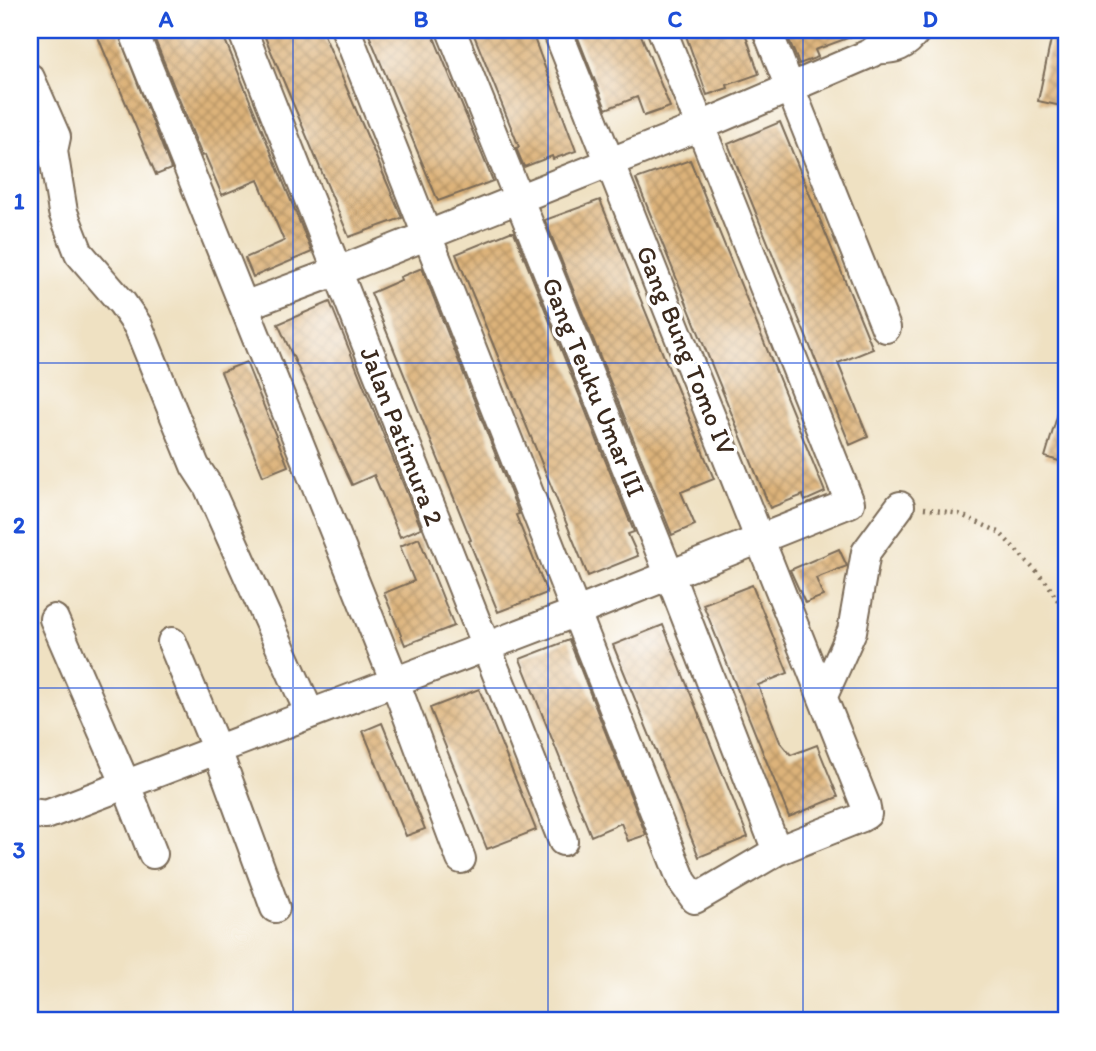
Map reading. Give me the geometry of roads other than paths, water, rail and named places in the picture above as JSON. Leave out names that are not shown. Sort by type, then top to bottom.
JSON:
[{"type":"street","points":[[133,30],[395,682],[461,859]]},
{"type":"street","name":"Jalan Patimura 2","points":[[242,30],[563,841]]},
{"type":"street","points":[[346,30],[682,881],[695,899],[777,851]]},
{"type":"street","name":"Gang Teuku Umar III","points":[[451,30],[777,851]]},
{"type":"street","name":"Gang Bung Tomo IV","points":[[557,30],[611,160],[865,804],[867,814],[777,851]]},
{"type":"street","points":[[30,813],[46,815],[126,785],[670,576],[850,503],[662,30]]},
{"type":"street","points":[[767,30],[887,328]]},
{"type":"street","points":[[244,306],[338,271],[790,89],[870,54],[876,39],[893,50],[907,43],[917,30]]},
{"type":"street","points":[[30,78],[56,138],[52,151],[63,212],[79,253],[138,326],[195,466],[208,486],[310,714]]},
{"type":"street","points":[[822,696],[852,631],[866,552],[900,506]]},
{"type":"street","points":[[54,619],[153,854]]},
{"type":"street","points":[[172,642],[217,750],[275,908]]}]
